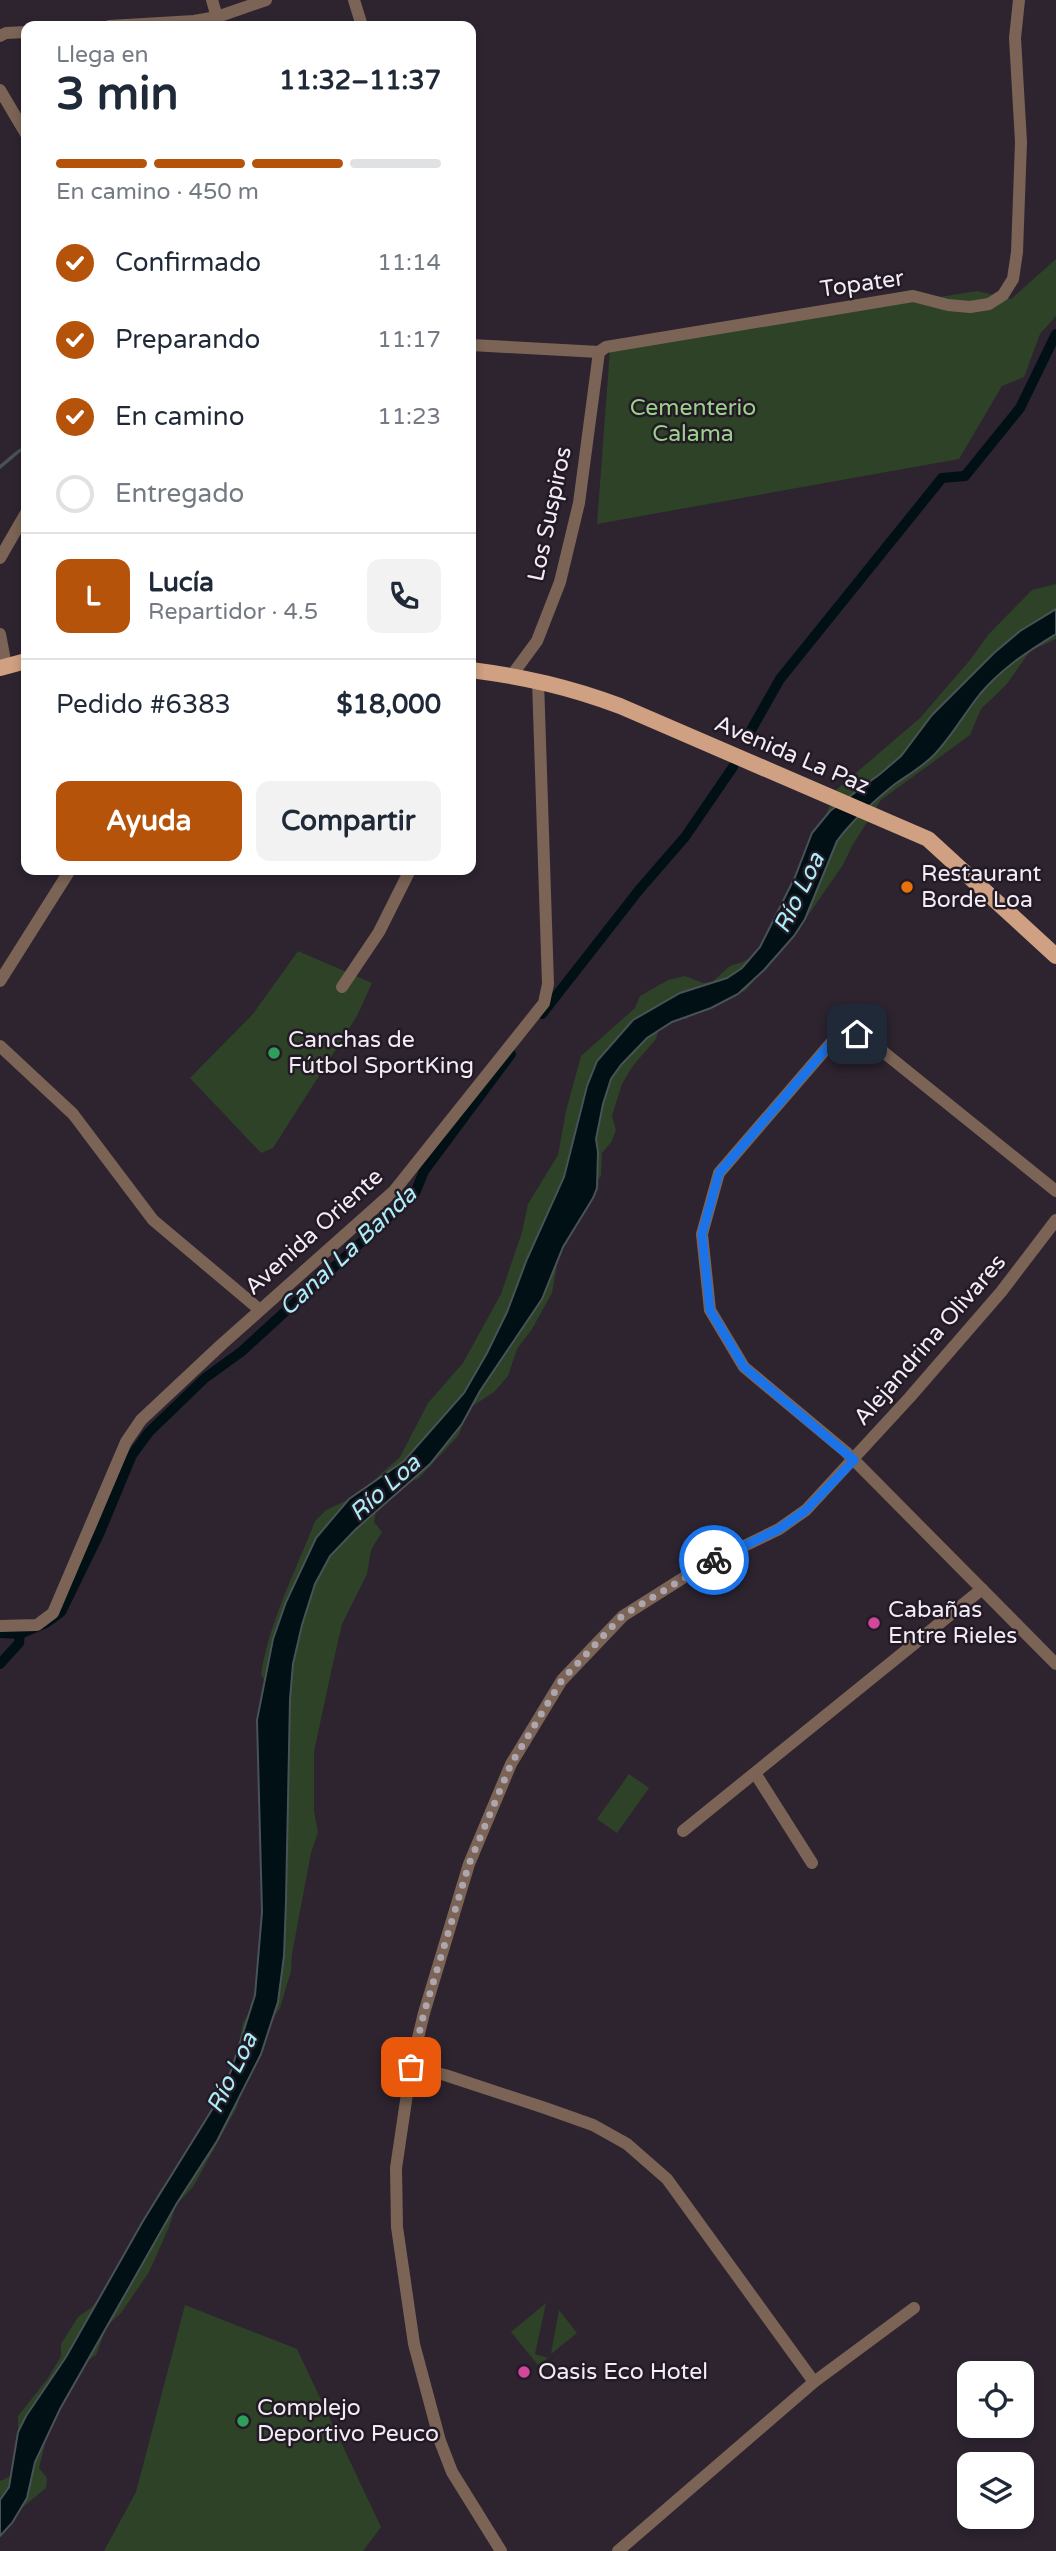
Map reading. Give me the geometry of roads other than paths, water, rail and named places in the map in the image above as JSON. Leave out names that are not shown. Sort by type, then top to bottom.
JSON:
[{"type":"main road","points":[[3,667],[21,662]]},
{"type":"main road","name":"Avenida La Paz","points":[[476,671],[512,675],[573,689],[620,706],[928,839],[1056,956]]},
{"type":"street","points":[[212,0],[217,17]]},
{"type":"street","points":[[194,21],[217,17],[266,0]]},
{"type":"street","points":[[354,0],[360,21]]},
{"type":"street","name":"Topater","points":[[476,345],[599,352],[606,347],[913,296],[948,305],[970,307],[989,304],[1003,295],[1013,279],[1017,252],[1021,142],[1015,38],[1019,0]]},
{"type":"street","points":[[0,36],[21,32]]},
{"type":"street","points":[[0,90],[21,126]]},
{"type":"street","name":"Los Suspiros","points":[[512,675],[537,641],[560,582],[579,503],[599,352]]},
{"type":"street","points":[[0,558],[21,522]]},
{"type":"street","points":[[0,634],[3,667]]},
{"type":"street","name":"Avenida Oriente","points":[[0,1626],[37,1625],[53,1613],[126,1443],[141,1420],[394,1191],[544,1003],[548,984],[538,681]]},
{"type":"street","points":[[0,981],[67,875]]},
{"type":"street","points":[[342,987],[379,932],[408,875]]},
{"type":"street","points":[[1056,1191],[866,1038],[857,1034],[837,1036],[719,1173],[702,1234],[710,1310],[744,1367],[854,1460],[1056,1664]]},
{"type":"street","points":[[0,1046],[73,1114],[153,1220],[260,1310]]},
{"type":"street","name":"Alejandrina Olivares","points":[[501,2551],[452,2472],[429,2404],[414,2344],[397,2227],[396,2168],[411,2067],[424,2013],[469,1864],[511,1764],[562,1680],[622,1616],[699,1568],[779,1529],[806,1510],[854,1460],[1001,1292],[1056,1220]]},
{"type":"street","points":[[683,1831],[982,1589]]},
{"type":"street","points":[[755,1773],[812,1863]]},
{"type":"street","points":[[411,2067],[445,2075],[593,2125],[627,2144],[667,2179],[814,2382]]},
{"type":"street","points":[[618,2551],[814,2382],[914,2308]]},
{"type":"water","name":"Río Loa","points":[[1056,609],[1056,634],[997,676],[934,755],[879,797],[843,833],[837,841],[805,919],[764,970],[738,994],[711,1008],[672,1022],[647,1038],[621,1065],[611,1079],[596,1139],[597,1188],[563,1247],[542,1299],[480,1391],[462,1424],[430,1464],[356,1529],[330,1556],[315,1584],[293,1664],[284,1956],[278,2002],[261,2054],[217,2141],[177,2203],[60,2409],[35,2462],[27,2498],[12,2523],[0,2536],[0,2500],[9,2487],[18,2432],[66,2357],[143,2221],[218,2100],[231,2071],[255,1995],[262,1912],[257,1720],[273,1639],[286,1602],[316,1538],[349,1499],[404,1461],[464,1393],[507,1312],[527,1259],[564,1177],[587,1086],[597,1061],[633,1020],[680,993],[727,978],[742,968],[760,947],[795,877],[812,833],[830,811],[901,756],[932,715],[994,653],[1020,631]]},
{"type":"waterway","points":[[746,739],[780,679],[942,478],[965,476],[1020,408],[1056,334]]},
{"type":"waterway","points":[[0,467],[21,450]]},
{"type":"waterway","name":"Canal La Banda","points":[[542,1014],[639,890],[685,837],[733,767]]},
{"type":"waterway","name":"Canal La Banda","points":[[0,1633],[20,1634],[46,1623],[61,1612],[100,1532],[132,1455],[149,1432],[205,1378],[241,1352],[415,1193],[424,1171],[511,1054]]},
{"type":"waterway","points":[[0,1664],[19,1643],[20,1634]]},
{"type":"place","name":"Restaurant Borde Loa","points":[[907,887]]},
{"type":"place","name":"Canchas de Fútbol SportKing","points":[[274,1053]]},
{"type":"place","name":"Cabañas Entre Rieles","points":[[874,1623]]},
{"type":"place","name":"Oasis Eco Hotel","points":[[524,2372]]},
{"type":"place","name":"Complejo Deportivo Peuco","points":[[243,2421]]},
{"type":"park label","name":"Cementerio Calama","points":[[693,421]]}]
